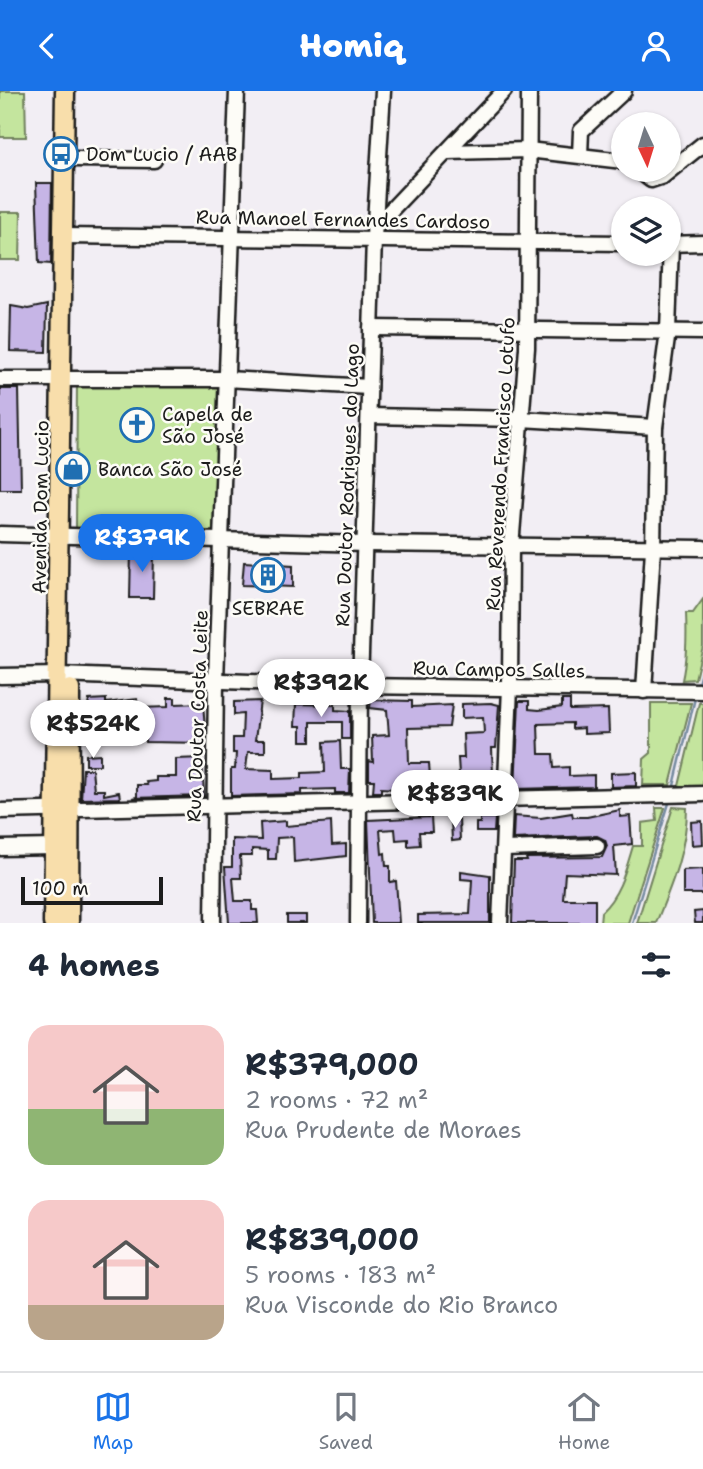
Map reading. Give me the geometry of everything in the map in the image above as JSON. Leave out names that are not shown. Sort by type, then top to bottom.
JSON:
[{"type":"main road","name":"Avenida Dom Lucio","points":[[65,91],[69,378],[62,810],[69,923]]},
{"type":"main road","name":"Avenida Dom Lucio","points":[[68,237],[74,159],[75,91]]},
{"type":"main road","name":"Avenida Dom Lucio","points":[[53,923],[54,847],[62,810]]},
{"type":"street","name":"Rua Doutor Costa Leite","points":[[212,923],[216,681],[237,91]]},
{"type":"street","name":"Rua Doutor Rodrigues do Lago","points":[[358,923],[360,686],[374,233],[383,91]]},
{"type":"street","points":[[374,233],[504,91]]},
{"type":"street","name":"Rua Reverendo Francisco Lotufo","points":[[500,923],[510,687],[511,547],[527,328],[529,91]]},
{"type":"street","points":[[580,155],[581,131],[624,91]]},
{"type":"street","points":[[681,162],[703,144]]},
{"type":"street","points":[[448,152],[528,150],[611,159]]},
{"type":"street","points":[[74,159],[154,160]]},
{"type":"street","name":"Rua Manoel Fernandes Cardoso","points":[[68,237],[374,233],[611,243]]},
{"type":"street","points":[[681,244],[703,243]]},
{"type":"street","points":[[644,691],[653,549],[655,427],[668,331],[669,266]]},
{"type":"street","points":[[372,328],[703,331]]},
{"type":"street","points":[[0,379],[226,379],[369,387]]},
{"type":"street","points":[[369,416],[522,419],[655,427]]},
{"type":"street","points":[[0,534],[511,547],[703,548]]},
{"type":"street","name":"Rua Campos Salles","points":[[0,676],[360,686],[698,691]]},
{"type":"street","points":[[0,811],[213,808],[657,793],[703,794]]},
{"type":"street","points":[[505,849],[597,846]]},
{"type":"street","points":[[0,848],[54,847]]},
{"type":"green space","points":[[0,91],[25,91],[26,137],[0,137]]},
{"type":"green space","points":[[0,212],[21,212],[20,260],[0,260]]},
{"type":"green space","points":[[77,382],[221,383],[222,535],[76,531]]},
{"type":"green space","points":[[703,599],[703,646],[695,679],[682,680],[686,613],[693,613]]},
{"type":"green space","points":[[651,703],[691,703],[670,785],[643,785],[644,759],[651,753]]},
{"type":"green space","points":[[699,703],[703,703],[703,786],[679,786]]},
{"type":"green space","points":[[673,807],[687,808],[677,867],[656,923],[637,923]]},
{"type":"green space","points":[[656,808],[665,808],[628,923],[600,923],[601,912],[618,890],[633,846],[642,846],[642,823],[657,821]]},
{"type":"building","points":[[36,183],[52,183],[51,264],[39,263]]},
{"type":"building","points":[[47,305],[46,352],[10,351],[11,306],[28,309]]},
{"type":"building","points":[[0,389],[19,389],[21,489],[0,489]]},
{"type":"building","points":[[131,550],[154,551],[153,598],[130,598]]},
{"type":"building","name":"SEBRAE","points":[[244,562],[293,565],[293,587],[242,585]]},
{"type":"building","points":[[168,698],[175,698],[175,704],[203,703],[206,743],[145,742],[144,719],[94,720],[93,738],[81,738],[81,717],[86,717],[89,700],[106,699],[106,703],[137,699],[138,708],[168,707]]},
{"type":"building","points":[[371,700],[412,701],[412,707],[452,705],[449,727],[408,728],[409,763],[429,763],[431,791],[395,792],[395,789],[381,788],[381,792],[373,792],[374,780],[369,780],[369,761],[373,762],[372,736],[389,735],[387,710],[370,708]]},
{"type":"building","points":[[562,700],[570,700],[570,710],[608,709],[609,733],[584,734],[584,728],[572,729],[572,723],[538,724],[539,754],[553,754],[554,768],[569,767],[569,776],[594,775],[594,787],[515,789],[519,701],[529,701],[529,709],[539,710],[562,707]]},
{"type":"building","points":[[260,701],[255,740],[265,740],[265,752],[248,752],[246,769],[273,770],[273,779],[302,778],[302,773],[325,772],[324,742],[340,741],[341,769],[350,769],[349,793],[335,793],[335,789],[302,790],[302,794],[231,796],[231,769],[235,769],[236,753],[233,753],[233,738],[242,738],[243,714],[234,715],[234,702]]},
{"type":"building","points":[[296,704],[335,705],[335,710],[350,711],[350,739],[342,739],[342,722],[311,722],[311,741],[301,741],[301,726],[295,726]]},
{"type":"building","points":[[462,704],[499,705],[496,748],[492,748],[493,776],[476,776],[476,779],[469,780],[468,790],[460,790],[458,758],[464,758],[463,734],[484,733],[483,717],[462,718]]},
{"type":"building","points":[[100,754],[100,765],[86,765],[86,755]]},
{"type":"building","points":[[202,758],[204,796],[132,798],[137,797],[137,785],[147,785],[146,782],[156,781],[156,777],[176,777],[176,759]]},
{"type":"building","points":[[83,769],[92,769],[94,790],[104,790],[104,795],[119,792],[120,798],[81,799]]},
{"type":"building","points":[[636,772],[636,786],[611,787],[611,773]]},
{"type":"building","points":[[620,810],[620,817],[630,816],[632,844],[614,846],[616,875],[565,873],[563,899],[595,899],[595,923],[512,923],[514,861],[527,861],[526,858],[602,857],[607,846],[605,840],[597,836],[513,839],[514,816],[541,818],[572,813],[573,817],[587,817]]},
{"type":"building","points":[[431,817],[432,832],[419,832],[420,845],[408,846],[408,839],[396,840],[395,829],[380,830],[382,854],[385,853],[386,866],[390,866],[390,882],[396,881],[399,923],[372,923],[368,820]]},
{"type":"building","points":[[480,818],[495,818],[494,832],[476,832],[476,823],[480,823]]},
{"type":"building","points":[[451,819],[459,819],[460,840],[452,841]]},
{"type":"building","points":[[286,821],[286,826],[331,822],[332,845],[346,844],[346,856],[294,862],[293,837],[277,838],[276,859],[268,859],[268,850],[252,849],[252,856],[240,856],[241,878],[233,878],[235,901],[252,901],[252,910],[257,910],[258,923],[229,923],[225,867],[232,867],[232,839],[261,840],[260,823]]},
{"type":"building","points":[[702,821],[703,844],[692,845],[691,822]]},
{"type":"building","points":[[703,869],[703,894],[683,894],[683,870]]},
{"type":"building","points":[[461,871],[490,875],[490,923],[418,923],[418,915],[470,914],[472,880],[461,879]]},
{"type":"building","points":[[703,911],[703,923],[695,923],[694,912]]},
{"type":"building","points":[[287,915],[306,915],[306,923],[287,923]]},
{"type":"waterway","points":[[698,684],[703,664]]},
{"type":"waterway","points":[[673,790],[695,698]]},
{"type":"waterway","points":[[632,923],[670,800]]},
{"type":"place","name":"Dom Lucio / AAB","points":[[61,154]]},
{"type":"place","name":"Capela de São José","points":[[137,425]]},
{"type":"place","name":"Banca São José","points":[[73,469]]},
{"type":"place","name":"SEBRAE","points":[[268,575]]}]
